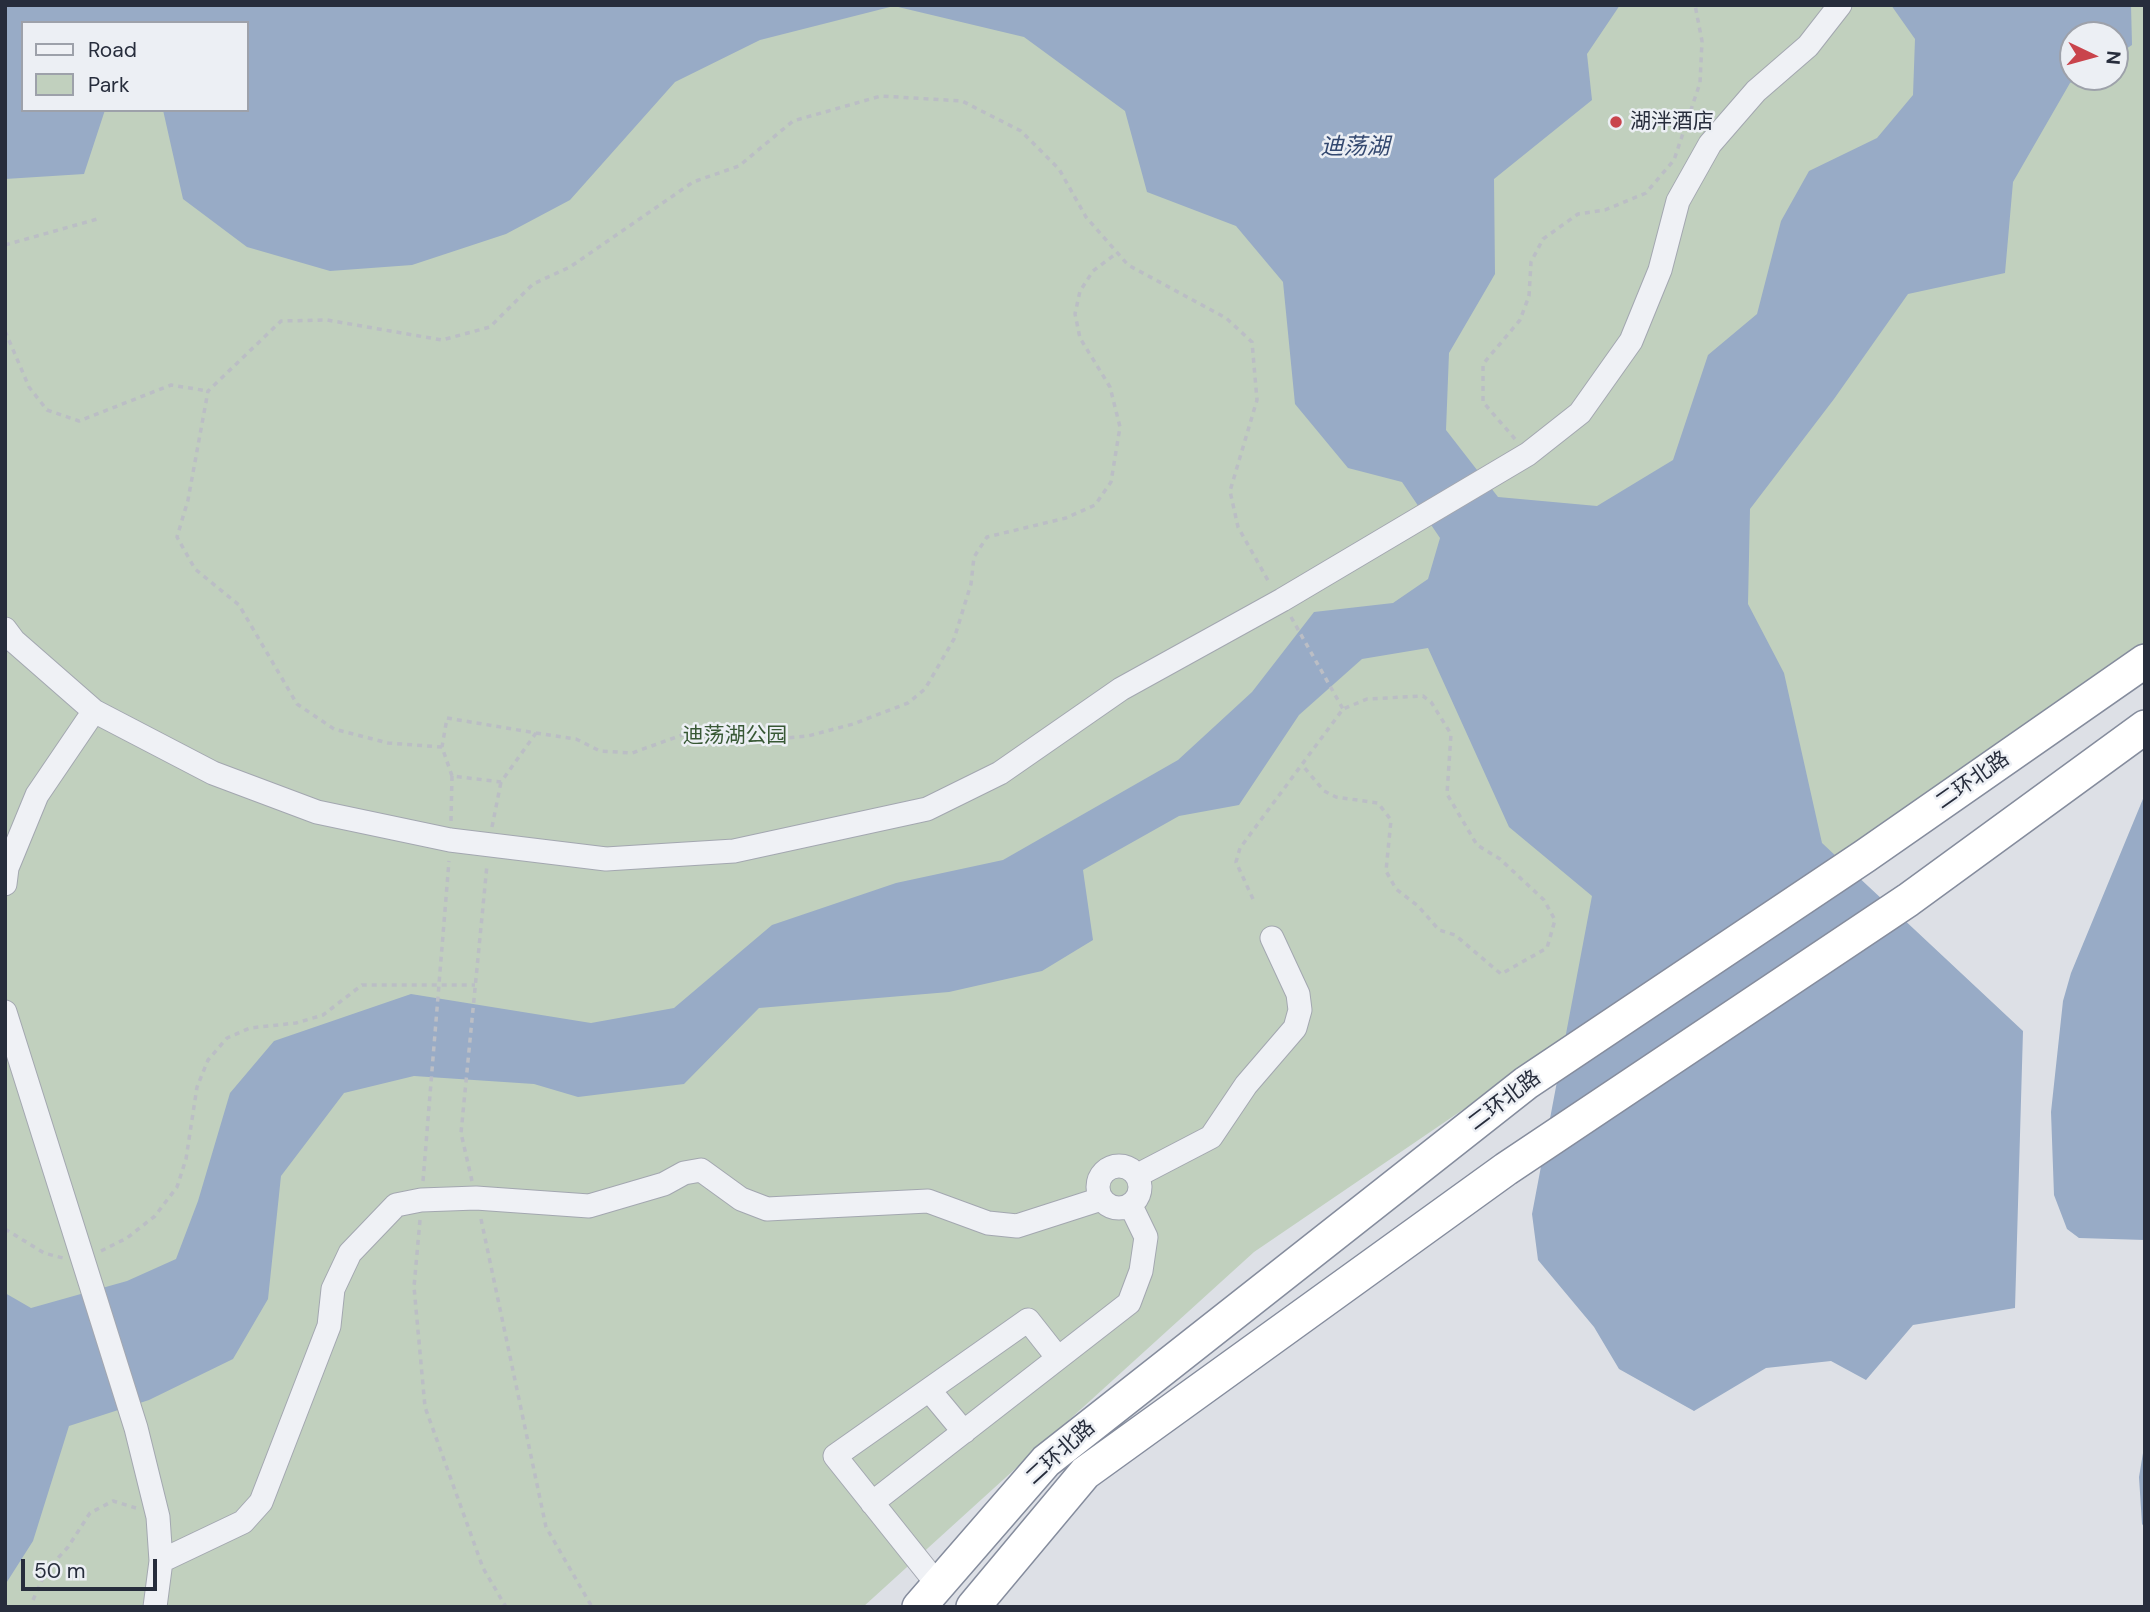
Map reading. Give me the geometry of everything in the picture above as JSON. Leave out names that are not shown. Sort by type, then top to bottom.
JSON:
[{"type":"highway","name":"二环北路","points":[[929,1596],[1046,1461],[1525,1083],[1865,856],[2145,661]]},
{"type":"highway","name":"二环北路","points":[[973,1607],[1085,1473],[1506,1169],[1908,900],[2145,727]]},
{"type":"lane","points":[[5,629],[14,641],[94,711],[213,773],[317,812],[450,840],[606,859],[734,851],[927,809],[1000,774],[1121,689],[1282,600],[1528,454],[1580,413],[1631,341],[1660,270],[1678,201],[1710,144],[1756,91],[1808,46],[1840,7]]},
{"type":"lane","points":[[5,884],[8,868],[37,795],[94,711]]},
{"type":"lane","points":[[1138,1175],[1212,1137],[1246,1085],[1295,1028],[1300,1010],[1297,994],[1272,938]]},
{"type":"lane","points":[[5,1012],[136,1428],[158,1517],[161,1561],[155,1607]]},
{"type":"lane","points":[[1124,1166],[1138,1175],[1141,1192],[1131,1206],[1115,1209],[1101,1199],[1098,1182],[1107,1168],[1124,1166]]},
{"type":"lane","points":[[161,1561],[243,1522],[261,1502],[329,1326],[333,1289],[350,1253],[396,1205],[421,1200],[476,1198],[589,1206],[664,1184],[684,1173],[701,1170],[741,1199],[767,1209],[928,1201],[988,1223],[1017,1226],[1101,1199]]},
{"type":"lane","points":[[872,1503],[1129,1303],[1141,1271],[1146,1237],[1131,1206]]},
{"type":"lane","points":[[929,1596],[872,1503],[835,1456],[1028,1320],[1058,1358]]},
{"type":"lane","points":[[930,1391],[964,1432]]},
{"type":"path","points":[[1528,454],[1483,402],[1483,363],[1520,320],[1528,296],[1531,262],[1543,239],[1578,214],[1605,210],[1646,193],[1674,160],[1700,83],[1702,41],[1695,5]]},
{"type":"path","points":[[442,747],[388,743],[334,729],[297,704],[239,605],[195,569],[177,537],[188,500],[208,391],[281,321],[327,320],[442,340],[490,327],[533,284],[570,267],[693,182],[739,166],[793,121],[881,96],[962,101],[1021,131],[1059,169],[1086,217],[1128,265],[1226,318],[1252,342],[1257,400],[1230,491],[1238,527],[1262,574],[1282,600],[1343,709]]},
{"type":"path","points":[[5,245],[101,218]]},
{"type":"path","points":[[506,1607],[483,1568],[425,1408],[414,1287],[450,840],[453,776],[442,747],[447,718],[576,739],[600,751],[632,753],[682,735],[774,738],[808,736],[853,724],[908,703],[925,689],[954,639],[971,584],[974,557],[987,537],[1066,518],[1095,505],[1111,482],[1120,427],[1111,387],[1080,338],[1075,314],[1080,291],[1093,271],[1117,253]]},
{"type":"path","points":[[5,331],[29,387],[47,410],[79,421],[171,385],[208,391]]},
{"type":"path","points":[[1253,899],[1236,862],[1240,848],[1343,709],[1367,699],[1393,700],[1423,696],[1431,702],[1451,734],[1447,794],[1477,845],[1500,859],[1544,900],[1555,920],[1547,947],[1501,974],[1455,935],[1439,930],[1418,906],[1396,889],[1386,871],[1391,820],[1378,803],[1336,797],[1324,791],[1303,766]]},
{"type":"path","points":[[537,733],[501,782],[489,845],[461,1133],[546,1527],[592,1607]]},
{"type":"path","points":[[453,776],[501,782]]},
{"type":"path","points":[[5,1229],[44,1253],[83,1261],[127,1238],[155,1216],[177,1187],[186,1158],[197,1087],[208,1060],[227,1038],[250,1028],[296,1023],[323,1015],[362,985],[475,985]]},
{"type":"path","points":[[33,1600],[46,1571],[68,1547],[90,1513],[113,1501],[123,1502],[158,1517]]},
{"type":"green space","name":"迪荡湖公园","points":[[5,5],[2145,5],[2145,645],[1254,1252],[863,1607],[5,1607]]},
{"type":"water","name":"迪荡湖","points":[[5,5],[1620,5],[1587,54],[1592,100],[1494,179],[1495,274],[1449,353],[1446,430],[1498,497],[1597,506],[1673,460],[1708,355],[1757,314],[1781,221],[1809,171],[1877,138],[1913,95],[1915,39],[1891,5],[2131,5],[2132,45],[2129,47],[2129,21],[2059,21],[2059,91],[2065,91],[2013,182],[2005,273],[1908,294],[1834,399],[1750,509],[1748,604],[1784,673],[1822,843],[2023,1031],[2015,1308],[1913,1325],[1866,1380],[1831,1361],[1766,1368],[1694,1411],[1619,1369],[1594,1327],[1538,1260],[1532,1214],[1592,896],[1509,827],[1428,648],[1362,659],[1299,715],[1239,805],[1179,816],[1083,870],[1093,940],[1042,971],[949,992],[759,1008],[684,1084],[578,1097],[534,1084],[414,1076],[344,1093],[281,1176],[268,1299],[233,1359],[149,1400],[69,1426],[33,1541],[5,1585],[5,1293],[31,1308],[127,1281],[176,1259],[198,1201],[230,1093],[274,1041],[411,994],[591,1023],[674,1008],[772,925],[896,883],[1003,860],[1178,760],[1252,692],[1314,612],[1393,603],[1428,579],[1440,538],[1402,482],[1348,468],[1295,404],[1283,282],[1236,226],[1147,192],[1125,111],[1024,37],[894,6],[760,40],[675,82],[570,200],[506,234],[412,265],[330,271],[247,247],[183,199],[163,112],[248,112],[248,21],[21,21],[21,112],[104,112],[84,174],[5,179]]},
{"type":"water","points":[[2145,794],[2145,1240],[2079,1238],[2067,1229],[2054,1195],[2051,1112],[2063,1001],[2071,973]]},
{"type":"water","points":[[2145,1441],[2145,1528],[2142,1524],[2139,1477]]},
{"type":"place","name":"湖泮酒店","points":[[1616,122]]}]
